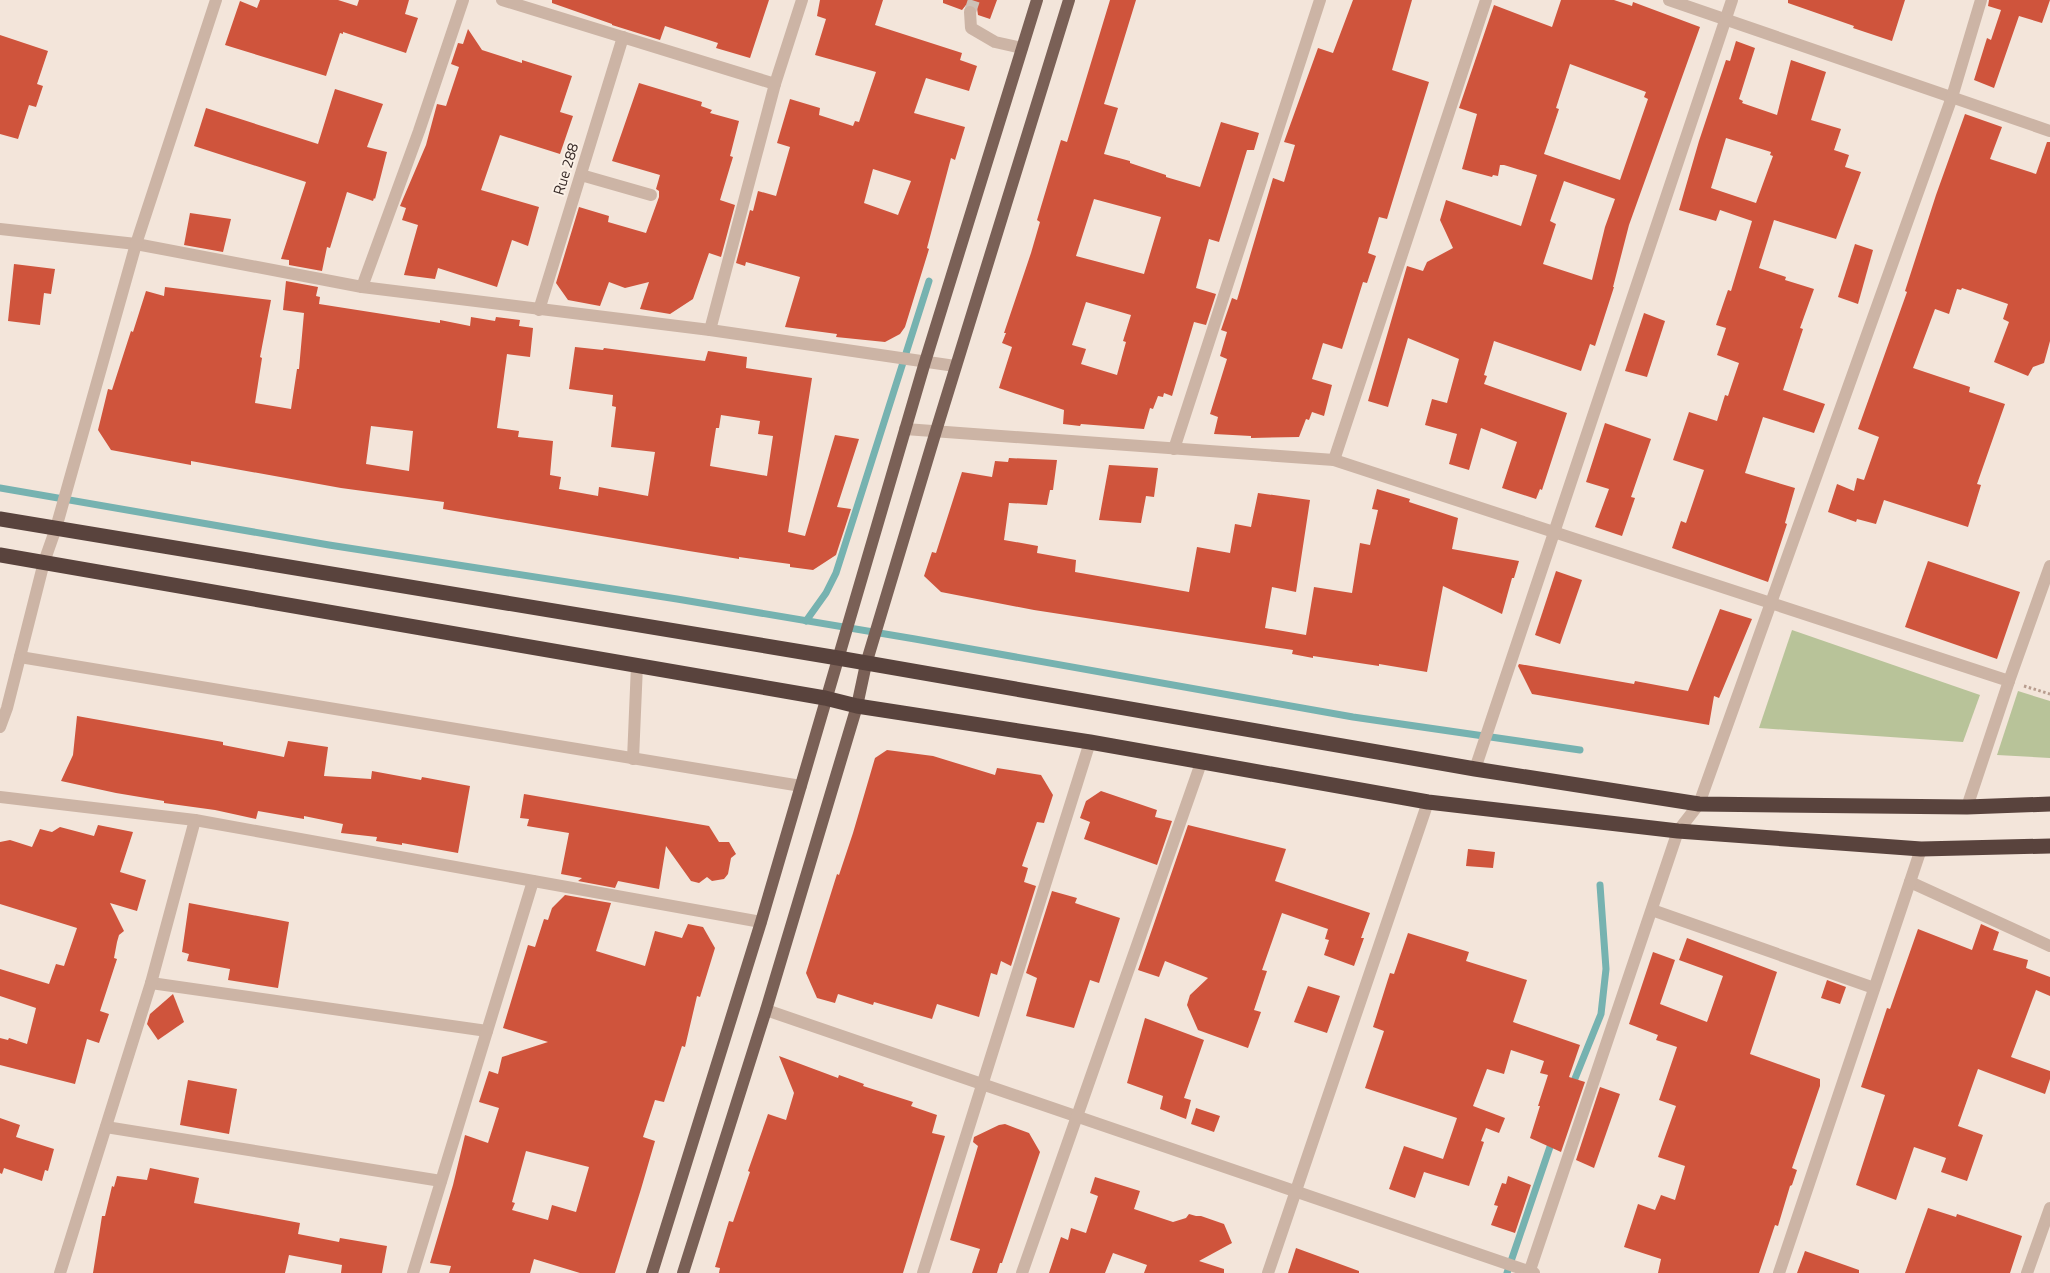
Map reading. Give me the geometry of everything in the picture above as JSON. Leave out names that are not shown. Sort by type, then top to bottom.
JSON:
[{"type":"highway","points":[[0,519],[838,658],[1475,769],[1699,804],[1967,807],[2050,804]]},
{"type":"highway","points":[[0,555],[825,698],[857,706],[1090,742],[1428,802],[1678,831],[1921,849],[2050,846]]},
{"type":"main road","points":[[652,1273],[761,922],[825,698],[925,362],[1037,0]]},
{"type":"main road","points":[[683,1273],[766,1010],[857,706],[866,664],[955,366],[1069,0]]},
{"type":"street","points":[[0,727],[7,708],[44,562],[56,528],[136,244],[216,0]]},
{"type":"street","points":[[362,287],[419,131],[463,0]]},
{"type":"street","points":[[502,0],[776,84]]},
{"type":"street","points":[[710,330],[776,84],[802,0]]},
{"type":"street","points":[[1174,448],[1320,0]]},
{"type":"street","points":[[1334,460],[1486,0]]},
{"type":"street","points":[[1669,0],[2050,130]]},
{"type":"street","points":[[1475,769],[1732,0]]},
{"type":"street","points":[[766,1010],[1531,1272],[1678,831],[1699,804],[1952,97],[1981,0]]},
{"type":"street","points":[[970,12],[971,28],[995,42],[1022,48]]},
{"type":"street","name":"Rue 288","points":[[539,310],[623,37]]},
{"type":"street","points":[[581,175],[651,195]]},
{"type":"street","points":[[0,229],[136,244],[362,287],[710,330],[955,366]]},
{"type":"street","points":[[905,429],[1334,460],[2009,681]]},
{"type":"street","points":[[1967,807],[2050,566]]},
{"type":"street","points":[[20,657],[801,786]]},
{"type":"street","points":[[633,758],[637,665]]},
{"type":"street","points":[[923,1273],[1090,742]]},
{"type":"street","points":[[1022,1273],[1201,763]]},
{"type":"street","points":[[0,796],[194,820],[761,922]]},
{"type":"street","points":[[1268,1273],[1428,802]]},
{"type":"street","points":[[60,1273],[151,983],[194,820]]},
{"type":"street","points":[[1779,1273],[1921,849]]},
{"type":"street","points":[[412,1273],[533,881]]},
{"type":"street","points":[[1910,882],[2050,946]]},
{"type":"street","points":[[1652,910],[1874,988]]},
{"type":"street","points":[[151,983],[487,1031]]},
{"type":"street","points":[[106,1127],[441,1181]]},
{"type":"street","points":[[2027,1273],[2050,1208]]},
{"type":"path","points":[[2009,681],[2050,694]]},
{"type":"green space","points":[[1792,630],[1980,695],[1963,742],[1759,728]]},
{"type":"green space","points":[[2018,691],[2050,701],[2050,758],[1997,755]]},
{"type":"building","points":[[260,0],[338,0],[357,6],[359,0],[409,0],[405,14],[418,18],[406,53],[343,32],[343,34],[340,33],[326,76],[225,45],[240,1],[257,8]]},
{"type":"building","points":[[552,0],[769,0],[750,58],[716,48],[718,43],[665,26],[660,40],[552,3]]},
{"type":"building","points":[[820,0],[883,0],[875,25],[962,53],[960,60],[977,66],[969,91],[926,78],[914,113],[965,127],[955,160],[951,158],[927,248],[929,249],[905,327],[900,334],[885,342],[836,337],[837,334],[785,327],[800,277],[746,262],[745,266],[736,263],[750,210],[753,211],[758,191],[776,196],[790,147],[777,143],[790,99],[820,108],[819,115],[853,126],[855,121],[859,122],[876,72],[815,55],[826,19],[817,16]],"holes":[[[873,169],[911,181],[898,215],[864,203]]]},
{"type":"building","points":[[943,0],[997,0],[990,19],[978,15],[977,8],[973,5],[966,5],[962,10],[943,3]]},
{"type":"building","points":[[1110,0],[1136,0],[1104,104],[1118,108],[1104,154],[1130,161],[1130,163],[1166,175],[1166,177],[1200,187],[1221,122],[1259,133],[1254,150],[1247,150],[1219,242],[1209,239],[1196,288],[1216,294],[1206,325],[1194,322],[1172,396],[1164,393],[1163,397],[1158,396],[1153,409],[1150,408],[1144,429],[1063,424],[1064,410],[999,388],[1012,347],[1002,343],[1006,333],[1004,333],[1031,253],[1040,222],[1037,220],[1061,140],[1067,142]],"holes":[[[1094,199],[1161,217],[1144,274],[1076,256]],[[1086,302],[1131,315],[1123,341],[1126,342],[1117,375],[1081,364],[1086,349],[1072,345]]]},
{"type":"building","points":[[1353,0],[1412,0],[1392,70],[1429,82],[1387,219],[1379,217],[1368,253],[1376,256],[1367,283],[1363,282],[1342,349],[1323,343],[1312,379],[1332,385],[1324,416],[1312,412],[1309,420],[1306,419],[1299,437],[1251,438],[1251,436],[1214,434],[1218,417],[1210,414],[1227,359],[1220,356],[1227,332],[1221,330],[1232,298],[1237,300],[1273,178],[1284,182],[1295,145],[1284,142],[1318,48],[1333,53]]},
{"type":"building","points":[[1561,0],[1614,0],[1632,6],[1633,2],[1700,27],[1629,225],[1614,287],[1595,346],[1590,344],[1581,371],[1494,341],[1484,375],[1487,376],[1484,384],[1567,413],[1542,490],[1540,489],[1536,499],[1502,488],[1517,442],[1481,428],[1469,470],[1449,464],[1457,434],[1425,425],[1432,399],[1447,403],[1459,359],[1408,338],[1388,407],[1368,401],[1407,266],[1423,271],[1427,262],[1453,248],[1440,220],[1446,200],[1521,226],[1537,175],[1504,165],[1500,165],[1498,176],[1493,175],[1492,177],[1462,169],[1477,114],[1459,108],[1494,5],[1552,27]],"holes":[[[1570,64],[1646,92],[1644,97],[1648,99],[1620,180],[1544,154],[1559,109],[1556,108]],[[1564,181],[1615,199],[1605,227],[1592,280],[1543,264],[1556,224],[1550,221]]]},
{"type":"building","points":[[1788,0],[1905,0],[1892,41],[1788,3]]},
{"type":"building","points":[[1989,0],[2050,0],[2042,23],[2019,16],[1994,88],[1974,80],[1987,38],[1991,40],[2001,10],[1988,6]]},
{"type":"building","points":[[468,29],[482,50],[572,76],[560,112],[573,116],[560,154],[500,135],[481,190],[539,207],[528,246],[512,240],[497,287],[438,268],[435,279],[404,275],[418,225],[402,220],[406,208],[400,206],[426,145],[437,104],[446,106],[459,67],[451,64],[458,43],[463,44]]},
{"type":"building","points":[[0,35],[48,51],[37,84],[43,86],[36,107],[29,105],[18,139],[0,134]]},
{"type":"building","points":[[1736,41],[1755,48],[1739,99],[1743,101],[1742,103],[1777,115],[1791,60],[1826,72],[1811,120],[1841,129],[1834,150],[1849,155],[1845,167],[1861,172],[1836,239],[1774,220],[1759,268],[1786,277],[1785,280],[1814,289],[1800,328],[1803,329],[1783,390],[1825,404],[1814,433],[1763,417],[1745,473],[1795,488],[1785,523],[1787,524],[1768,582],[1672,548],[1681,521],[1686,523],[1704,470],[1673,460],[1689,412],[1717,421],[1725,395],[1728,396],[1739,363],[1717,355],[1726,328],[1716,325],[1728,290],[1731,291],[1752,221],[1720,210],[1716,221],[1679,210],[1699,141],[1726,60],[1730,61]],"holes":[[[1726,138],[1771,152],[1770,155],[1773,156],[1756,203],[1711,188]]]},
{"type":"building","points":[[639,83],[702,102],[701,106],[712,110],[710,113],[739,121],[730,156],[733,157],[720,200],[735,205],[721,257],[709,253],[693,299],[670,314],[640,309],[649,282],[625,288],[609,282],[600,306],[568,300],[556,283],[579,207],[609,216],[608,222],[646,233],[659,197],[659,191],[656,189],[660,175],[612,161]]},
{"type":"building","points":[[335,89],[383,104],[367,147],[387,152],[373,201],[347,192],[330,248],[327,247],[322,271],[289,265],[289,260],[281,259],[306,182],[194,146],[206,108],[318,144]]},
{"type":"building","points":[[1965,114],[2002,127],[1990,159],[2036,174],[2047,142],[2050,142],[2050,341],[2044,363],[2033,367],[2028,376],[1994,362],[2009,322],[2003,319],[2008,304],[1962,288],[1961,290],[1957,289],[1949,314],[1935,309],[1913,368],[1970,387],[1969,392],[2005,404],[1977,484],[1981,485],[1968,527],[1884,500],[1876,524],[1857,519],[1856,522],[1828,512],[1837,484],[1854,491],[1857,478],[1864,480],[1879,437],[1858,429],[1907,292],[1905,291],[1936,195]]},
{"type":"building","points":[[190,213],[231,219],[223,252],[184,245]]},
{"type":"building","points":[[1855,244],[1873,250],[1858,304],[1838,297]]},
{"type":"building","points":[[14,264],[55,269],[51,294],[44,293],[40,325],[8,321]]},
{"type":"building","points":[[286,281],[318,287],[316,296],[320,297],[319,304],[440,323],[440,320],[470,326],[471,317],[495,321],[496,317],[520,320],[519,326],[533,328],[530,357],[507,354],[497,428],[519,431],[518,437],[553,441],[550,475],[561,477],[559,489],[598,496],[599,487],[648,496],[655,452],[611,447],[616,407],[612,406],[613,395],[569,389],[575,347],[603,350],[604,348],[705,361],[708,351],[747,357],[746,368],[812,378],[788,532],[805,536],[835,435],[859,439],[837,507],[851,509],[836,555],[813,570],[790,567],[790,564],[739,557],[739,559],[443,509],[444,502],[341,488],[191,461],[191,465],[111,450],[98,430],[108,389],[112,390],[146,291],[164,296],[165,287],[271,300],[260,357],[262,358],[255,403],[291,409],[297,369],[299,369],[304,313],[283,310]],"holes":[[[721,415],[760,421],[758,434],[773,436],[767,476],[710,466],[716,428],[719,428]],[[371,426],[413,431],[409,471],[366,464]]]},
{"type":"building","points":[[1644,313],[1665,321],[1647,377],[1625,371]]},
{"type":"building","points":[[1605,423],[1651,439],[1631,497],[1635,498],[1622,536],[1595,527],[1609,489],[1586,482]]},
{"type":"building","points":[[1009,458],[1057,460],[1053,490],[1050,490],[1047,505],[1009,503],[1004,540],[1038,546],[1037,553],[1076,560],[1075,572],[1189,592],[1197,547],[1230,553],[1235,524],[1251,527],[1258,493],[1310,500],[1296,592],[1272,587],[1265,628],[1306,635],[1314,587],[1352,593],[1360,543],[1370,545],[1378,510],[1372,509],[1377,489],[1410,499],[1409,502],[1458,518],[1452,549],[1519,561],[1502,614],[1443,586],[1427,672],[1379,664],[1379,666],[1313,656],[1313,658],[1292,654],[1293,650],[1034,610],[941,592],[924,576],[932,552],[936,553],[962,472],[992,477],[995,461],[1008,462]]},
{"type":"building","points":[[1109,465],[1158,468],[1154,497],[1146,496],[1141,523],[1099,520]]},
{"type":"building","points":[[1928,561],[2020,592],[1997,659],[1905,627]]},
{"type":"building","points":[[1556,571],[1582,580],[1560,644],[1535,635]]},
{"type":"building","points":[[1720,609],[1752,619],[1719,698],[1714,696],[1709,725],[1532,694],[1518,666],[1519,664],[1634,684],[1635,681],[1688,691]]},
{"type":"building","points":[[77,716],[223,742],[223,745],[284,757],[288,741],[328,747],[324,776],[371,779],[372,771],[421,780],[422,777],[470,786],[458,853],[402,843],[402,845],[376,841],[377,837],[341,833],[343,824],[304,816],[304,819],[258,811],[256,819],[215,810],[164,803],[164,801],[61,781],[73,755]]},
{"type":"building","points":[[887,750],[933,756],[995,775],[997,768],[1041,775],[1053,795],[1044,823],[1037,822],[1022,866],[1028,868],[1024,882],[1036,886],[1011,966],[1001,961],[997,975],[991,973],[979,1017],[937,1004],[932,1019],[874,1002],[873,1005],[838,994],[835,1003],[817,998],[806,973],[837,874],[839,875],[853,833],[875,758]]},
{"type":"building","points":[[1101,791],[1157,810],[1155,817],[1172,821],[1157,865],[1084,839],[1090,822],[1080,818],[1086,801]]},
{"type":"building","points":[[524,794],[709,826],[719,842],[729,842],[736,854],[731,858],[728,874],[724,879],[712,881],[707,877],[699,883],[691,881],[666,846],[659,889],[618,881],[615,888],[578,881],[582,878],[561,874],[569,833],[527,826],[529,819],[520,818]]},
{"type":"building","points":[[98,825],[133,832],[120,872],[146,880],[137,911],[110,903],[124,931],[119,935],[114,958],[117,959],[100,1011],[109,1014],[99,1043],[87,1039],[75,1084],[0,1065],[0,1038],[8,1040],[9,1038],[27,1044],[36,1008],[0,996],[0,969],[49,984],[56,964],[64,966],[77,928],[0,904],[0,842],[10,840],[32,847],[40,829],[52,832],[60,827],[94,836]]},
{"type":"building","points":[[1188,825],[1286,849],[1275,881],[1370,913],[1354,966],[1324,955],[1329,940],[1325,939],[1328,929],[1282,913],[1262,970],[1267,971],[1254,1010],[1261,1012],[1248,1048],[1198,1030],[1187,1005],[1190,995],[1208,978],[1165,961],[1159,977],[1138,970]]},
{"type":"building","points":[[1468,849],[1495,852],[1493,868],[1466,866]]},
{"type":"building","points":[[1052,891],[1077,898],[1075,903],[1120,918],[1099,983],[1090,980],[1074,1028],[1026,1016],[1037,978],[1026,973]]},
{"type":"building","points":[[565,895],[611,903],[596,951],[645,966],[655,931],[682,938],[688,924],[703,927],[715,948],[700,997],[697,996],[685,1047],[682,1046],[664,1102],[655,1100],[643,1137],[655,1141],[615,1273],[580,1273],[534,1259],[530,1273],[449,1273],[451,1266],[430,1263],[453,1185],[465,1135],[488,1143],[499,1108],[479,1102],[489,1071],[498,1074],[502,1057],[548,1042],[503,1028],[528,945],[535,947],[544,919],[548,920],[552,908]],"holes":[[[526,1151],[589,1167],[576,1212],[552,1205],[548,1220],[512,1210],[515,1203],[512,1202]]]},
{"type":"building","points":[[189,903],[289,922],[278,988],[228,980],[230,969],[187,961],[189,954],[182,952]]},
{"type":"building","points":[[1981,924],[1999,932],[1993,950],[2028,960],[2026,968],[2050,977],[2050,996],[2036,990],[2011,1057],[2050,1071],[2050,1079],[2045,1094],[1978,1069],[1958,1126],[1983,1135],[1967,1181],[1941,1172],[1946,1158],[1914,1147],[1896,1200],[1856,1185],[1885,1095],[1861,1087],[1887,1008],[1890,1009],[1918,929],[1972,950]]},
{"type":"building","points":[[1408,933],[1469,952],[1466,961],[1527,980],[1513,1022],[1580,1045],[1569,1077],[1585,1082],[1561,1152],[1530,1138],[1548,1075],[1540,1073],[1544,1061],[1511,1050],[1504,1074],[1487,1069],[1473,1106],[1505,1118],[1499,1133],[1486,1128],[1481,1141],[1484,1142],[1469,1186],[1424,1172],[1415,1198],[1389,1189],[1404,1146],[1443,1159],[1457,1118],[1365,1088],[1384,1031],[1373,1027],[1390,973],[1394,974]]},
{"type":"building","points":[[1687,938],[1777,972],[1750,1054],[1820,1079],[1820,1086],[1792,1168],[1797,1170],[1778,1226],[1775,1225],[1759,1273],[1658,1273],[1661,1259],[1624,1247],[1638,1204],[1655,1210],[1661,1195],[1675,1200],[1685,1166],[1658,1157],[1676,1106],[1659,1100],[1677,1047],[1656,1040],[1658,1035],[1629,1024],[1653,952],[1675,960],[1660,1004],[1707,1022],[1723,976],[1679,960]]},
{"type":"building","points":[[1827,980],[1846,987],[1840,1004],[1821,998]]},
{"type":"building","points":[[1308,986],[1340,996],[1327,1033],[1294,1022]]},
{"type":"building","points":[[173,994],[184,1022],[158,1040],[147,1024],[150,1014]]},
{"type":"building","points":[[1145,1018],[1204,1040],[1184,1098],[1191,1100],[1186,1119],[1160,1109],[1163,1096],[1127,1083]]},
{"type":"building","points":[[779,1056],[838,1078],[839,1075],[864,1084],[863,1086],[913,1102],[911,1106],[937,1115],[932,1133],[945,1136],[903,1273],[719,1273],[720,1268],[715,1267],[729,1221],[733,1222],[768,1114],[786,1120],[794,1093]]},
{"type":"building","points":[[188,1080],[237,1089],[229,1134],[180,1125]]},
{"type":"building","points":[[1600,1087],[1620,1094],[1594,1168],[1576,1160]]},
{"type":"building","points":[[1196,1108],[1220,1116],[1214,1132],[1191,1124]]},
{"type":"building","points":[[0,1118],[20,1125],[16,1137],[54,1149],[48,1171],[45,1170],[42,1181],[4,1168],[2,1174],[0,1173]]},
{"type":"building","points":[[1005,1124],[1029,1133],[1040,1152],[997,1273],[972,1273],[980,1249],[950,1240],[978,1146],[973,1142],[974,1137]]},
{"type":"building","points":[[150,1168],[199,1178],[194,1203],[300,1223],[298,1234],[339,1242],[340,1238],[387,1246],[382,1273],[341,1273],[342,1265],[289,1255],[285,1273],[93,1273],[102,1216],[105,1216],[112,1186],[114,1187],[117,1176],[147,1180]]},
{"type":"building","points":[[1508,1176],[1531,1185],[1515,1233],[1491,1225],[1498,1206],[1494,1205],[1502,1183],[1506,1184]]},
{"type":"building","points":[[1095,1177],[1140,1191],[1134,1209],[1173,1222],[1186,1218],[1189,1214],[1224,1224],[1232,1243],[1199,1261],[1224,1269],[1224,1273],[1144,1273],[1147,1265],[1113,1253],[1105,1273],[1049,1273],[1061,1237],[1068,1240],[1071,1228],[1086,1233],[1098,1196],[1090,1193]]},
{"type":"building","points":[[1928,1208],[1956,1217],[1957,1214],[2022,1236],[2010,1273],[1905,1273]]},
{"type":"building","points":[[1296,1248],[1359,1271],[1359,1273],[1288,1273]]},
{"type":"building","points":[[1805,1251],[1859,1270],[1859,1273],[1797,1273]]},
{"type":"waterway","points":[[806,621],[826,593],[836,573],[929,281]]},
{"type":"waterway","points":[[0,488],[329,545],[677,599],[915,639],[1353,717],[1580,750]]},
{"type":"waterway","points":[[1572,1086],[1601,1014],[1606,969],[1600,885]]},
{"type":"waterway","points":[[1507,1273],[1553,1138]]},
{"type":"tunnel","points":[[970,12],[974,0]]}]
